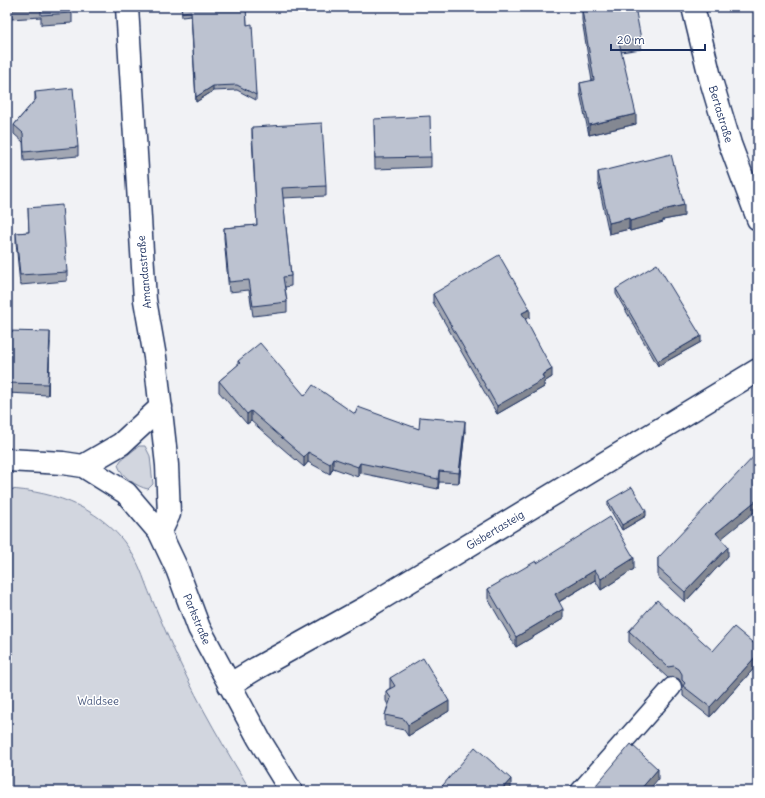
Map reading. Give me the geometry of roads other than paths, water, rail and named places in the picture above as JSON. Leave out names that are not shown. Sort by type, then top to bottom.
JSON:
[{"type":"street","name":"Amandastraße","points":[[127,7],[145,300],[156,357],[169,514],[160,533]]},
{"type":"street","name":"Bertastraße","points":[[693,7],[710,77],[730,144],[758,219]]},
{"type":"street","name":"Gisbertasteig","points":[[229,685],[256,668],[372,604],[758,370]]},
{"type":"street","points":[[83,466],[121,444],[161,408]]},
{"type":"street","name":"Parkstraße","points":[[7,460],[63,463],[83,466],[126,493],[160,533],[199,628],[229,685],[291,791]]},
{"type":"lane","points":[[580,791],[672,687]]},
{"type":"park label","name":"Waldsee","points":[[98,701]]}]
